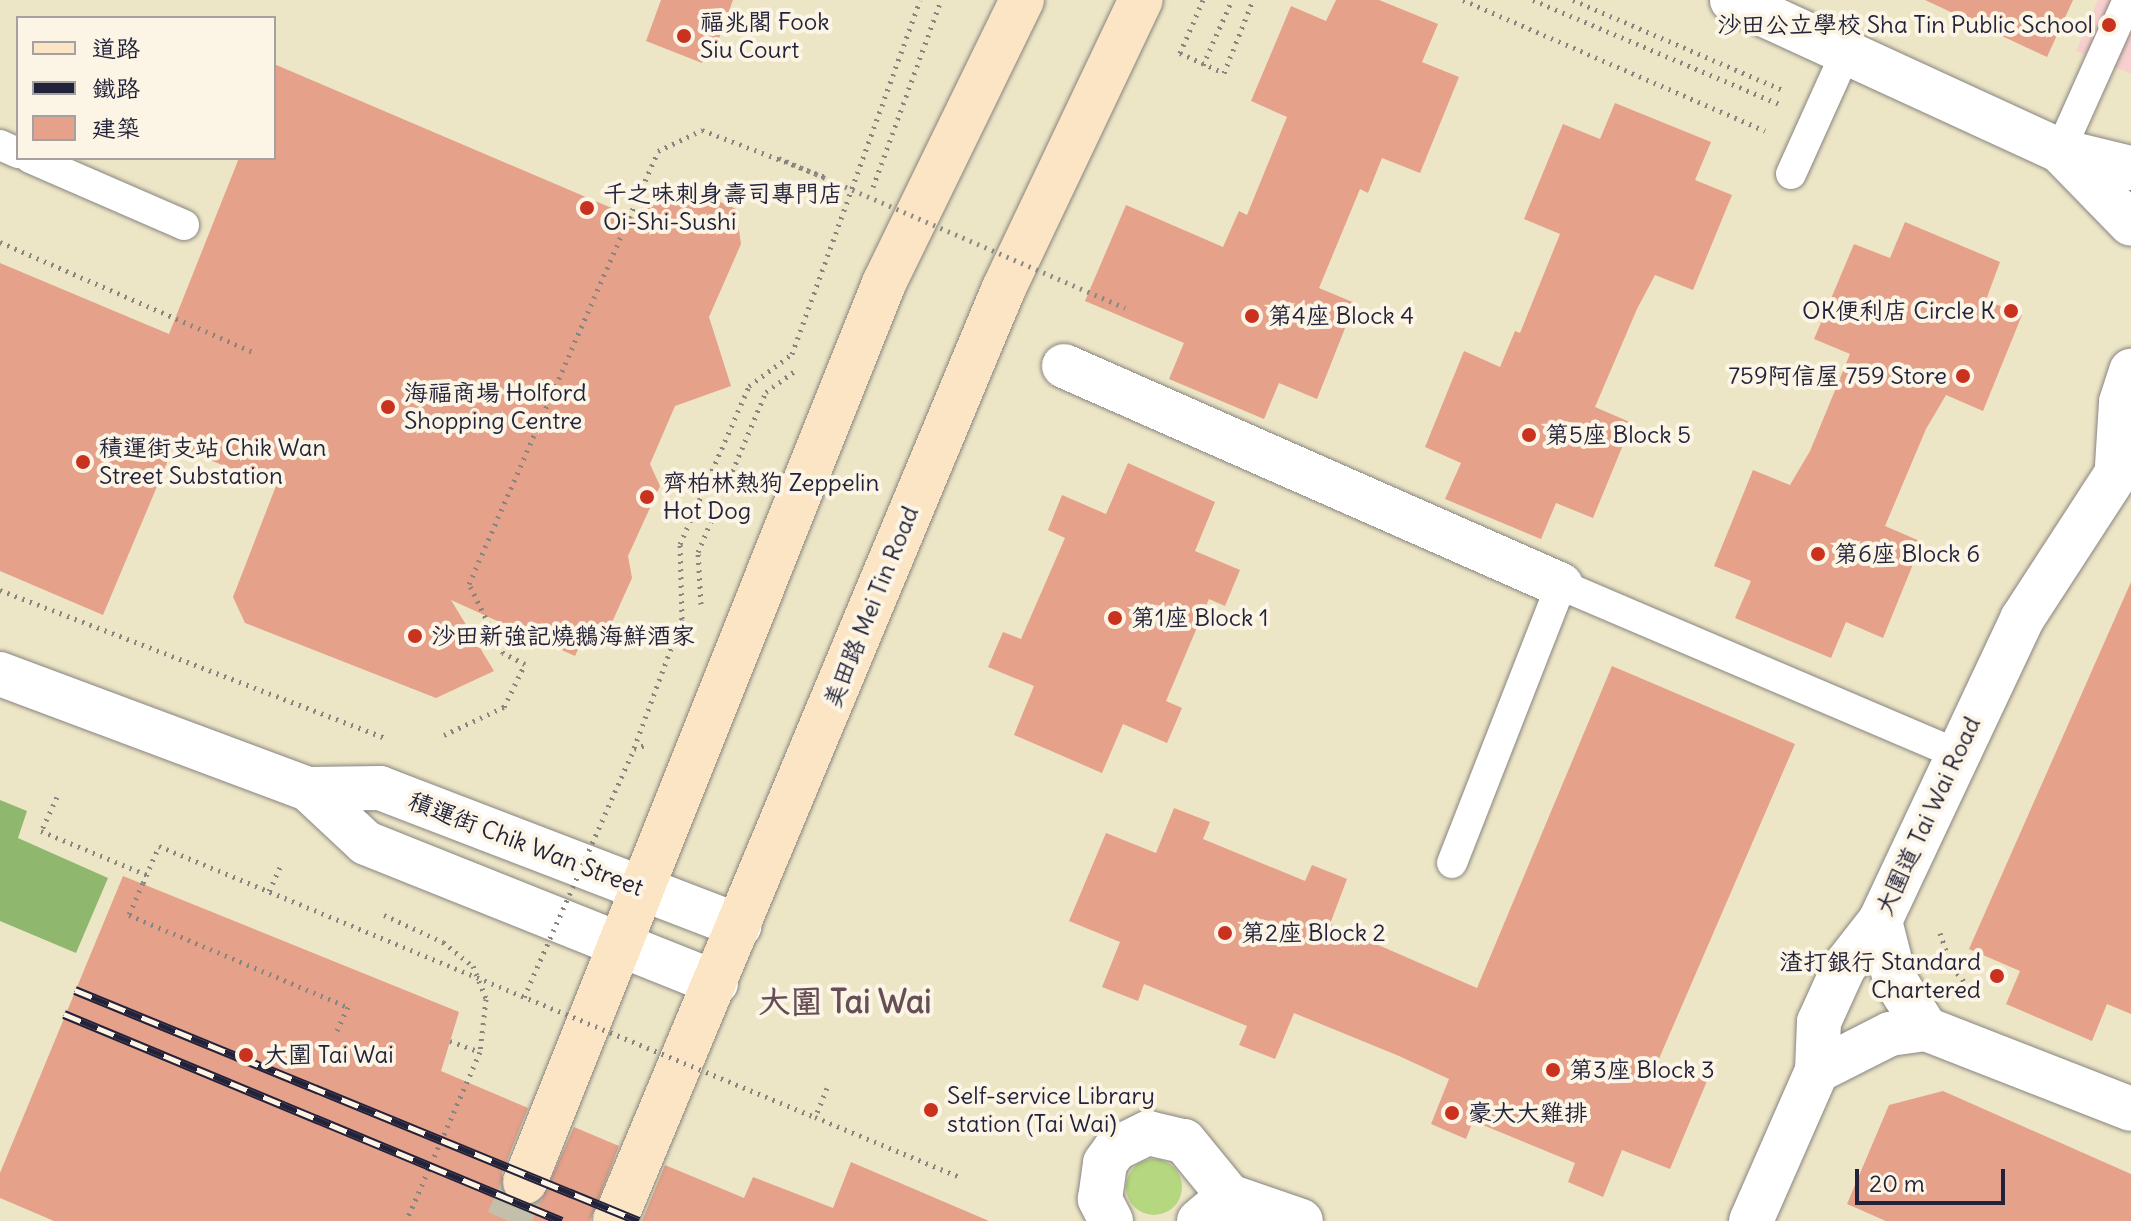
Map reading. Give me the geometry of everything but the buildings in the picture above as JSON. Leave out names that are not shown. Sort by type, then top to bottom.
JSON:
[{"type":"main road","points":[[525,1182],[623,946],[884,283],[1022,0]]},
{"type":"main road","name":"美田路 Mei Tin Road","points":[[615,1220],[1003,290],[1141,0]]},
{"type":"street","points":[[1732,0],[2060,151],[2131,168]]},
{"type":"street","points":[[2060,151],[2131,224]]},
{"type":"street","points":[[1064,366],[1561,585]]},
{"type":"street","name":"大圍道 Tai Wai Road","points":[[1751,1221],[1817,1071],[1819,1022],[1829,998],[1880,921],[2022,619],[2124,459],[2121,402],[2131,371]]},
{"type":"street","name":"積運街 Chik Wan Street","points":[[0,674],[308,789],[380,788],[739,926]]},
{"type":"street","name":"積運街 Chik Wan Street","points":[[308,789],[366,843],[716,983]]},
{"type":"street","points":[[1880,921],[1895,980],[1926,1029]]},
{"type":"street","points":[[1817,1071],[1890,1034],[1926,1029],[2131,1109]]},
{"type":"street","points":[[1111,1221],[1100,1199],[1105,1163],[1123,1143],[1148,1133],[1184,1141],[1214,1208],[1301,1221]]},
{"type":"lane","points":[[2060,151],[2128,0]]},
{"type":"lane","points":[[1796,161],[1846,52]]},
{"type":"lane","points":[[35,160],[184,225]]},
{"type":"lane","points":[[1452,863],[1561,585],[1957,754]]},
{"type":"path","points":[[524,997],[634,749],[682,619],[680,544],[749,386],[792,354],[920,0]]},
{"type":"path","points":[[868,202],[941,0]]},
{"type":"path","points":[[1203,0],[1180,53],[1224,73],[1253,0]]},
{"type":"path","points":[[1203,65],[1232,0]]},
{"type":"path","points":[[1463,0],[1796,161]]},
{"type":"path","points":[[1533,0],[1743,88]]},
{"type":"path","points":[[1573,0],[1820,106]]},
{"type":"path","points":[[702,130],[828,178]]},
{"type":"path","points":[[444,735],[504,707],[525,664],[503,653],[469,584],[658,151],[702,130],[779,158],[1125,308]]},
{"type":"path","points":[[0,242],[253,352]]},
{"type":"path","points":[[702,611],[698,552],[766,392],[807,362]]},
{"type":"path","points":[[0,590],[395,741]]},
{"type":"path","points":[[634,749],[656,740]]},
{"type":"path","points":[[57,797],[41,831],[147,875]]},
{"type":"path","points":[[336,1033],[348,1007],[129,915],[159,846],[962,1178]]},
{"type":"path","points":[[269,891],[282,863]]},
{"type":"path","points":[[384,915],[443,942],[473,966],[486,999],[480,1052],[406,1221]]},
{"type":"path","points":[[450,1041],[480,1052]]},
{"type":"path","points":[[815,1117],[827,1088]]},
{"type":"shaded area","name":"沙田公立學校 Sha Tin Public School","points":[[2098,0],[2131,0],[2131,74],[2076,51]]},
{"type":"green space","points":[[0,800],[27,811],[18,838],[108,878],[76,953],[0,921]]},
{"type":"green space","points":[[1154,1159],[1174,1167],[1182,1187],[1174,1207],[1154,1215],[1134,1207],[1126,1187],[1134,1167]]},
{"type":"tunnel","points":[[508,1221],[525,1182]]},
{"type":"railway","points":[[75,990],[639,1221]]},
{"type":"railway","points":[[64,1014],[562,1221]]},
{"type":"place","name":"沙田公立學校 Sha Tin Public School","points":[[2109,25]]},
{"type":"place","name":"福兆閣 Fook Siu Court","points":[[684,36]]},
{"type":"place","name":"千之味刺身壽司專門店 Oi-Shi-Sushi","points":[[587,208]]},
{"type":"place","name":"OK便利店 Circle K","points":[[2011,311]]},
{"type":"place","name":"第4座 Block 4","points":[[1252,316]]},
{"type":"place","name":"759阿信屋 759 Store","points":[[1963,376]]},
{"type":"place","name":"海福商場 Holford Shopping Centre","points":[[388,407]]},
{"type":"place","name":"第5座 Block 5","points":[[1529,435]]},
{"type":"place","name":"積運街支站 Chik Wan Street Substation","points":[[83,462]]},
{"type":"place","name":"齊柏林熱狗 Zeppelin Hot Dog","points":[[647,497]]},
{"type":"place","name":"第6座 Block 6","points":[[1818,554]]},
{"type":"place","name":"第1座 Block 1","points":[[1115,618]]},
{"type":"place","name":"沙田新強記燒鵝海鮮酒家","points":[[415,636]]},
{"type":"place","name":"第2座 Block 2","points":[[1225,933]]},
{"type":"place","name":"渣打銀行 Standard Chartered","points":[[1997,976]]},
{"type":"place","name":"大圍 Tai Wai","points":[[246,1055]]},
{"type":"place","name":"第3座 Block 3","points":[[1553,1070]]},
{"type":"place","name":"Self-service Library station (Tai Wai)","points":[[931,1110]]},
{"type":"place","name":"豪大大雞排","points":[[1452,1113]]},
{"type":"district","name":"大圍 Tai Wai","points":[[845,1002]]}]
